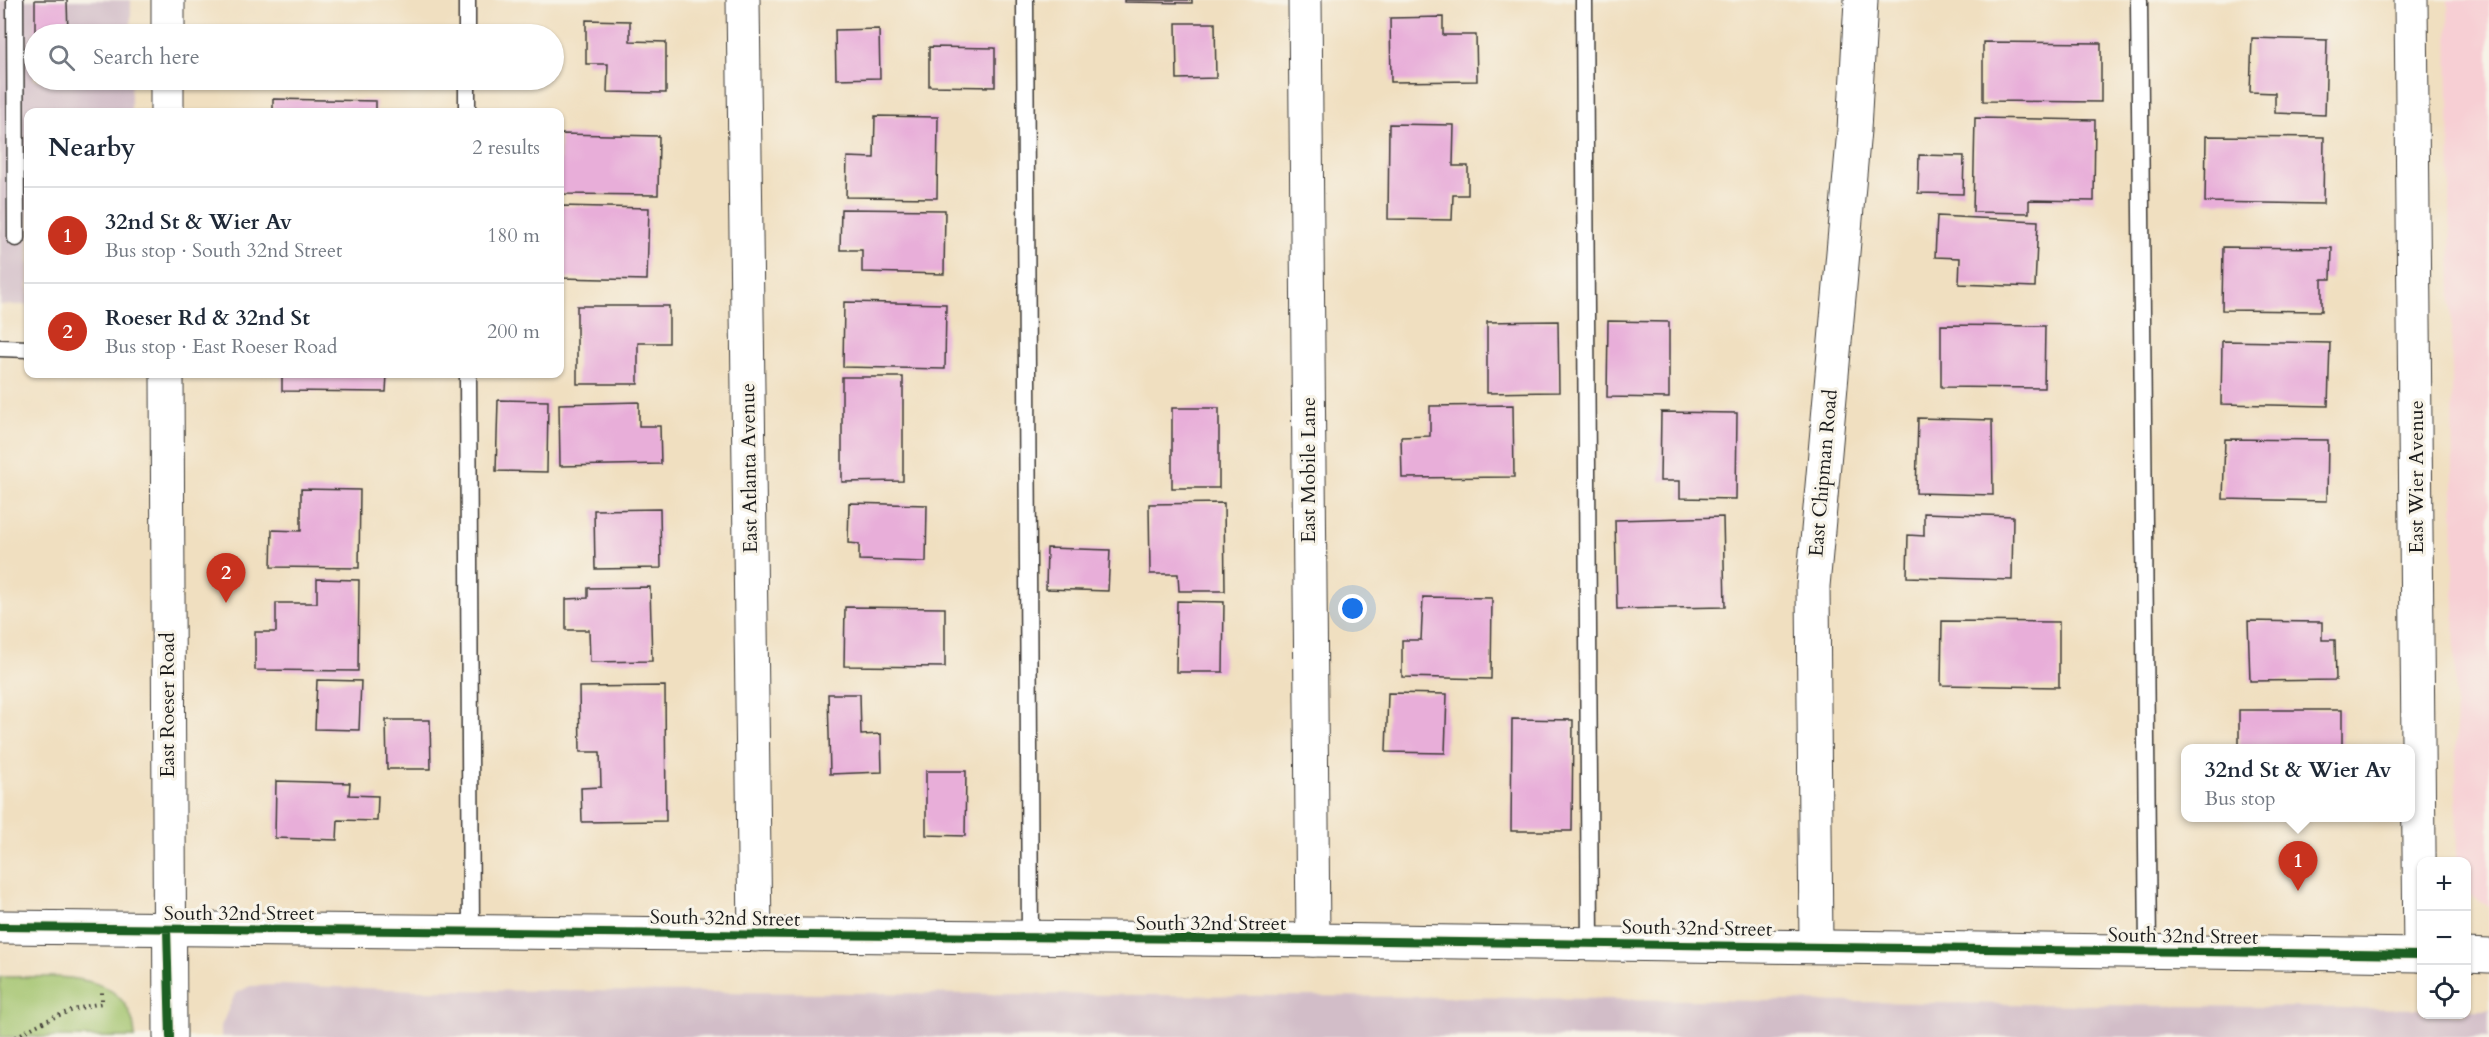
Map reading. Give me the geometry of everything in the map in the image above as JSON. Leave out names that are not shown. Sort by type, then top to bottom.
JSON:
[{"type":"street","points":[[168,0],[168,24]]},
{"type":"street","name":"East Atlanta Avenue","points":[[743,0],[755,935]]},
{"type":"street","name":"East Mobile Lane","points":[[1305,0],[1313,940]]},
{"type":"street","name":"East Chipman Road","points":[[1816,946],[1813,586],[1854,130],[1861,0]]},
{"type":"street","name":"East Wier Avenue","points":[[2411,0],[2421,911]]},
{"type":"street","points":[[167,90],[167,108]]},
{"type":"street","name":"East Roeser Road","points":[[167,378],[167,929],[170,1037]]},
{"type":"street","name":"South 32nd Street","points":[[0,927],[1590,943],[2417,955]]},
{"type":"street","points":[[2471,956],[2489,956]]},
{"type":"lane","points":[[15,0],[16,238]]},
{"type":"lane","points":[[467,0],[467,24]]},
{"type":"lane","points":[[1025,0],[1029,939]]},
{"type":"lane","points":[[1584,0],[1590,943]]},
{"type":"lane","points":[[2139,0],[2148,952]]},
{"type":"lane","points":[[467,90],[467,108]]},
{"type":"lane","points":[[0,348],[24,349]]},
{"type":"lane","points":[[468,378],[471,931]]},
{"type":"path","points":[[16,1037],[44,1020],[76,1008],[102,1003],[102,990]]},
{"type":"shaded area","points":[[0,0],[131,0],[131,24],[24,24],[24,90],[131,90],[131,108],[24,108],[24,305],[0,305]]},
{"type":"shaded area","points":[[2448,0],[2489,0],[2489,906],[2471,896],[2471,857],[2457,857]]},
{"type":"shaded area","points":[[250,986],[416,990],[1454,997],[2417,1009],[2417,1019],[2471,1019],[2471,1010],[2489,1010],[2489,1037],[221,1037],[221,1026],[235,994]]},
{"type":"green space","points":[[0,977],[64,977],[85,980],[104,987],[119,997],[130,1014],[135,1037],[0,1037]]},
{"type":"building","points":[[35,0],[67,0],[68,24],[35,24]]},
{"type":"building","points":[[1124,0],[1192,0],[1192,3],[1124,2]]},
{"type":"building","points":[[1443,17],[1443,35],[1476,35],[1477,81],[1391,82],[1390,18]]},
{"type":"building","points":[[586,20],[630,21],[630,41],[666,42],[666,93],[607,92],[608,64],[586,64]]},
{"type":"building","points":[[1176,23],[1215,23],[1216,78],[1177,79]]},
{"type":"building","points":[[879,29],[880,78],[836,79],[835,30]]},
{"type":"building","points":[[2252,38],[2327,40],[2325,115],[2275,113],[2275,93],[2250,92]]},
{"type":"building","points":[[1983,42],[2101,43],[2101,102],[1983,101]]},
{"type":"building","points":[[929,47],[995,48],[995,87],[929,86]]},
{"type":"building","points":[[273,99],[376,101],[376,108],[273,108]]},
{"type":"building","points":[[875,116],[938,117],[937,198],[846,197],[847,157],[874,158]]},
{"type":"building","points":[[1975,118],[2095,120],[2094,201],[2029,200],[2029,213],[1973,212]]},
{"type":"building","points":[[1389,124],[1454,125],[1453,166],[1468,166],[1468,195],[1453,195],[1452,220],[1388,219]]},
{"type":"building","points":[[564,134],[659,136],[658,195],[564,194]]},
{"type":"building","points":[[2206,136],[2324,137],[2323,204],[2205,202]]},
{"type":"building","points":[[1919,155],[1964,156],[1963,194],[1918,193]]},
{"type":"building","points":[[564,206],[649,208],[647,280],[564,278]]},
{"type":"building","points":[[841,209],[945,210],[944,274],[862,272],[862,250],[840,250]]},
{"type":"building","points":[[1937,216],[2038,221],[2035,287],[1959,284],[1960,258],[1935,257]]},
{"type":"building","points":[[2223,247],[2332,248],[2331,279],[2322,279],[2322,311],[2222,310]]},
{"type":"building","points":[[844,302],[946,304],[945,369],[843,367]]},
{"type":"building","points":[[577,306],[669,306],[669,343],[638,343],[638,384],[577,384]]},
{"type":"building","points":[[1558,321],[1559,392],[1487,393],[1487,322]]},
{"type":"building","points":[[1608,321],[1669,322],[1669,398],[1607,397]]},
{"type":"building","points":[[1941,325],[2045,326],[2044,388],[1941,387]]},
{"type":"building","points":[[2222,341],[2330,343],[2328,406],[2221,404]]},
{"type":"building","points":[[842,377],[903,377],[903,481],[842,482]]},
{"type":"building","points":[[282,378],[387,378],[386,392],[282,391]]},
{"type":"building","points":[[498,400],[548,401],[547,472],[496,471]]},
{"type":"building","points":[[639,402],[639,426],[660,426],[661,464],[560,466],[559,404]]},
{"type":"building","points":[[1513,405],[1514,477],[1402,478],[1401,437],[1430,436],[1430,406]]},
{"type":"building","points":[[1172,408],[1219,408],[1219,488],[1172,488]]},
{"type":"building","points":[[1661,412],[1737,413],[1736,499],[1680,498],[1680,481],[1660,481]]},
{"type":"building","points":[[1918,418],[1992,420],[1993,495],[1916,493]]},
{"type":"building","points":[[2225,439],[2328,440],[2327,501],[2223,499]]},
{"type":"building","points":[[301,489],[360,490],[359,568],[271,567],[272,530],[301,531]]},
{"type":"building","points":[[849,503],[927,505],[926,562],[859,560],[859,544],[848,543]]},
{"type":"building","points":[[1224,503],[1225,591],[1179,591],[1178,574],[1150,574],[1149,504]]},
{"type":"building","points":[[660,509],[661,568],[595,569],[594,510]]},
{"type":"building","points":[[1924,513],[2013,516],[2012,580],[1907,577],[1908,535],[1924,536]]},
{"type":"building","points":[[1723,517],[1725,607],[1617,609],[1615,520]]},
{"type":"building","points":[[1047,548],[1110,550],[1108,591],[1046,589]]},
{"type":"building","points":[[317,579],[359,580],[358,671],[255,670],[255,632],[276,632],[276,603],[317,603]]},
{"type":"building","points":[[650,587],[652,661],[590,662],[589,630],[566,630],[566,599],[588,598],[588,588]]},
{"type":"building","points":[[1423,597],[1492,598],[1491,679],[1402,677],[1402,640],[1421,640]]},
{"type":"building","points":[[1177,601],[1224,602],[1223,672],[1176,672]]},
{"type":"building","points":[[845,607],[945,608],[945,667],[844,666]]},
{"type":"building","points":[[1942,621],[2059,622],[2059,687],[1941,685]]},
{"type":"building","points":[[2248,621],[2322,622],[2322,640],[2335,640],[2336,680],[2250,681]]},
{"type":"building","points":[[317,680],[361,681],[359,730],[315,729]]},
{"type":"building","points":[[665,686],[666,821],[582,822],[581,788],[601,787],[600,752],[580,752],[579,687]]},
{"type":"building","points":[[1388,693],[1447,694],[1445,753],[1386,752]]},
{"type":"building","points":[[828,694],[860,694],[861,735],[881,734],[882,772],[830,774]]},
{"type":"building","points":[[2239,710],[2342,710],[2342,744],[2239,744]]},
{"type":"building","points":[[1512,719],[1573,720],[1572,831],[1511,831]]},
{"type":"building","points":[[386,720],[430,720],[431,769],[387,769]]},
{"type":"building","points":[[926,771],[966,771],[965,836],[926,835]]},
{"type":"building","points":[[276,781],[350,783],[349,795],[378,796],[377,821],[338,820],[337,840],[275,838]]},
{"type":"cycle path","points":[[0,927],[1313,940],[2417,955]]},
{"type":"cycle path","points":[[167,929],[170,1037]]},
{"type":"place","name":"Roeser Rd & 32nd St","points":[[226,603]]},
{"type":"place","name":"32nd St & Wier Av","points":[[2298,891]]}]
